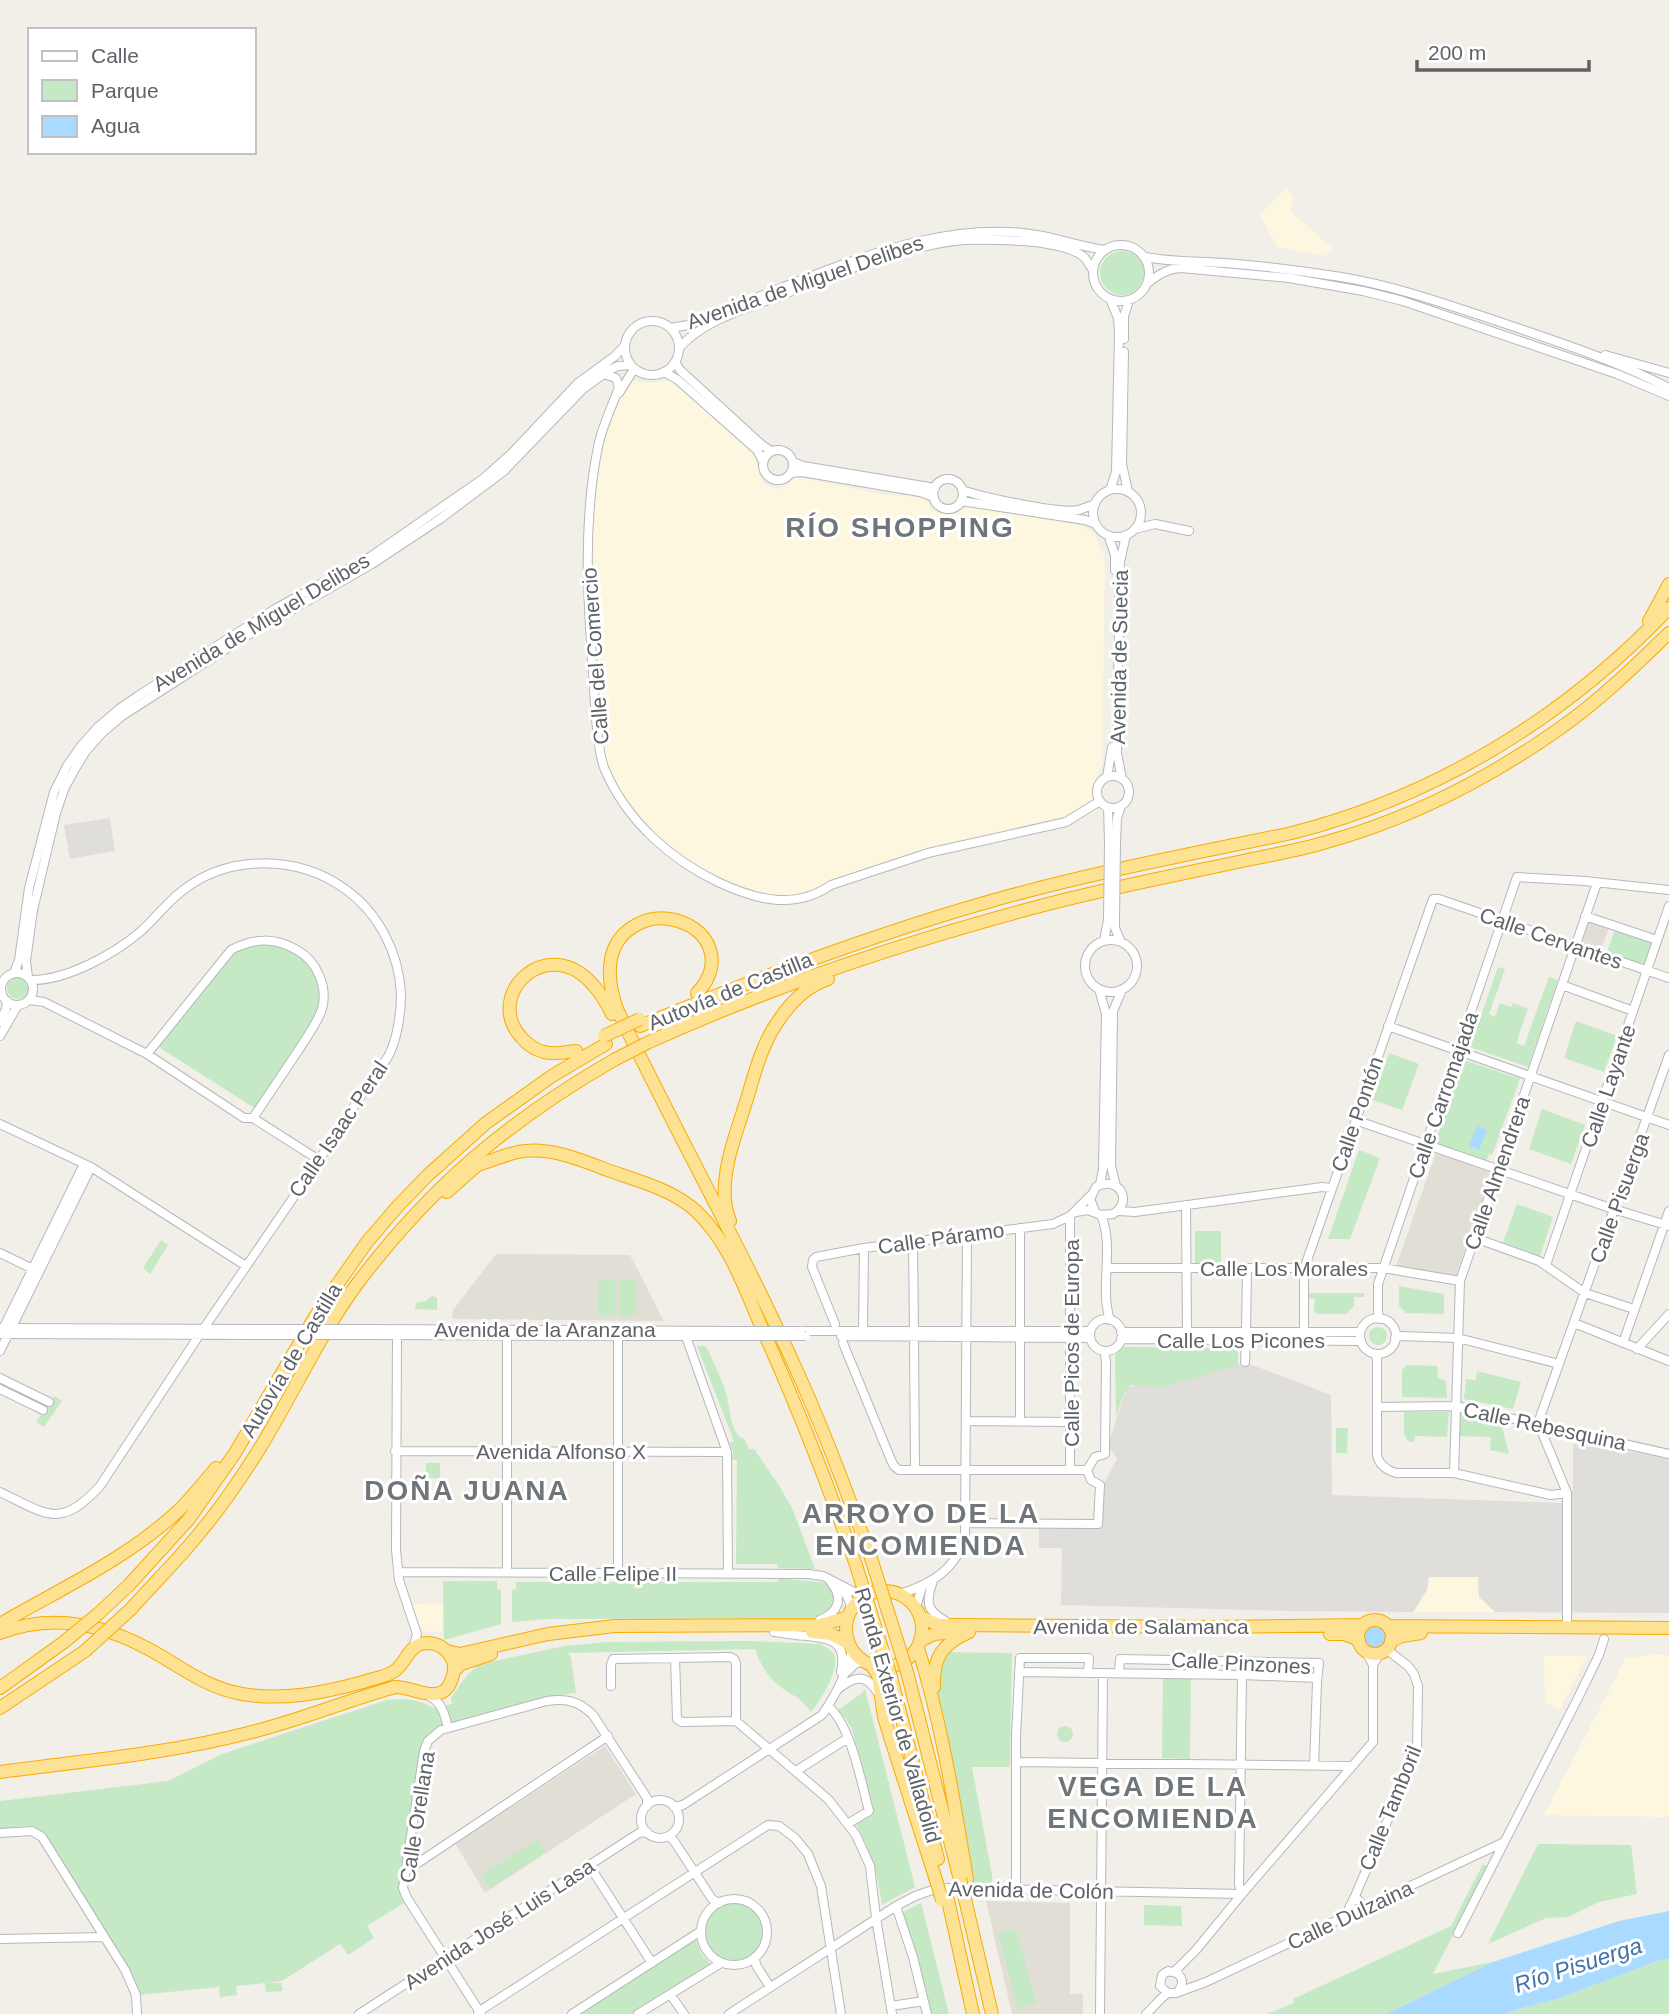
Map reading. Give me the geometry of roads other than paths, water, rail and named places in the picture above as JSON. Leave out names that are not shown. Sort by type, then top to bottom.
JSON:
[{"type":"highway","points":[[1618,658],[1650,620],[1669,584]]},
{"type":"highway","name":"Autovía de Castilla","points":[[0,1688],[98,1614],[129,1585],[189,1519],[235,1453],[342,1275],[398,1206],[486,1123],[605,1040],[640,1023],[763,976],[867,939],[990,901],[1097,874],[1311,828],[1396,799],[1453,773],[1509,741],[1551,712],[1618,658],[1669,608]]},
{"type":"highway","name":"Autovía de Castilla","points":[[0,1708],[85,1651],[131,1609],[202,1531],[259,1449],[355,1287],[413,1215],[460,1167],[560,1092],[648,1047],[766,993],[869,956],[977,923],[1098,891],[1324,843],[1399,817],[1461,788],[1561,728],[1627,674],[1669,633]]},
{"type":"highway","points":[[1627,674],[1669,642]]},
{"type":"highway","points":[[648,1047],[815,983],[1098,891]]},
{"type":"highway","points":[[640,1023],[697,993],[760,968],[857,935],[964,905],[990,901]]},
{"type":"highway","points":[[697,993],[709,979],[713,962],[707,943],[690,926],[670,919],[651,919],[631,928],[616,943],[609,973],[617,1009],[754,1279]]},
{"type":"highway","points":[[576,1051],[545,1052],[529,1045],[517,1032],[511,1014],[511,1001],[517,984],[530,971],[552,964],[570,968],[580,973],[605,1000],[736,1269]]},
{"type":"highway","points":[[754,1279],[728,1216],[725,1186],[728,1163],[770,1035],[794,1002],[815,983]]},
{"type":"highway","points":[[428,1175],[465,1134],[532,1080],[576,1051],[605,1040]]},
{"type":"highway","points":[[259,1449],[362,1289],[417,1222],[485,1157],[523,1127],[615,1064]]},
{"type":"highway","points":[[478,1165],[519,1152],[553,1153],[569,1156],[652,1186],[688,1204],[704,1219],[720,1239],[736,1269]]},
{"type":"highway","name":"Ronda Exterior de Valladolid","points":[[736,1269],[808,1434],[855,1562],[891,1676],[973,2014]]},
{"type":"highway","name":"Ronda Exterior de Valladolid","points":[[754,1279],[823,1430],[871,1558],[907,1672],[964,1879],[992,2014]]},
{"type":"highway","points":[[0,1624],[132,1549],[177,1512],[227,1455],[274,1387]]},
{"type":"highway","points":[[454,1671],[461,1664],[514,1647],[579,1635],[821,1625],[849,1614],[864,1597],[875,1592],[900,1594],[918,1612],[923,1628],[920,1644],[956,1809],[964,1879]]},
{"type":"highway","name":"Avenida de Salamanca","points":[[918,1612],[939,1625],[1363,1625]]},
{"type":"highway","points":[[849,1614],[846,1630],[850,1647]]},
{"type":"highway","points":[[1386,1648],[1391,1632],[1388,1626],[1379,1620],[1363,1625],[1359,1633],[1362,1645],[1373,1654],[1386,1648],[1402,1636],[1413,1633],[1669,1634]]},
{"type":"highway","points":[[0,1633],[48,1622],[90,1625],[143,1646],[217,1688],[264,1697],[300,1696],[336,1689],[385,1676],[403,1663]]},
{"type":"highway","points":[[447,1651],[460,1654],[548,1634],[615,1626],[774,1629],[831,1634],[850,1647],[878,1675],[895,1751],[940,1880]]},
{"type":"highway","points":[[1388,1626],[1669,1628]]},
{"type":"highway","points":[[934,1704],[934,1678],[938,1657],[955,1639],[969,1632]]},
{"type":"highway","name":"Avenida de Salamanca","points":[[920,1644],[934,1634],[969,1632],[1344,1634],[1362,1645]]},
{"type":"highway","points":[[432,1643],[447,1651],[453,1660],[454,1671],[446,1688],[428,1695],[411,1688],[404,1677],[403,1663],[413,1648],[432,1643]]},
{"type":"highway","points":[[868,1664],[883,1668],[903,1663],[920,1644]]},
{"type":"highway","points":[[0,1772],[200,1744],[289,1722],[391,1688],[411,1688]]},
{"type":"street","name":"Avenida de Miguel Delibes","points":[[670,328],[688,325],[862,258],[935,237],[964,233],[1012,232],[1035,234],[1105,250]]},
{"type":"street","name":"Avenida de Miguel Delibes","points":[[679,348],[700,329],[746,309],[864,265],[937,244],[995,239],[1035,242],[1070,249],[1083,256],[1093,270]]},
{"type":"street","points":[[1148,283],[1149,265],[1135,248],[1116,245],[1105,250],[1095,262],[1093,277],[1099,290],[1110,299],[1119,301],[1138,296],[1159,274],[1169,269],[1181,268],[1289,278],[1363,290],[1404,301],[1605,369],[1669,396]]},
{"type":"street","points":[[1145,257],[1285,269],[1377,284],[1417,294],[1585,351],[1669,388]]},
{"type":"street","points":[[1110,299],[1118,318],[1119,333],[1116,472],[1110,489]]},
{"type":"street","points":[[1128,491],[1122,464],[1124,316],[1129,300]]},
{"type":"street","points":[[652,321],[670,328],[679,348],[675,362],[664,372],[654,375],[643,374],[632,367],[625,356],[625,345],[634,328],[652,321]]},
{"type":"street","name":"Avenida de Miguel Delibes","points":[[14,973],[19,960],[29,888],[54,792],[67,766],[98,727],[138,696],[275,609],[370,557],[484,478],[512,453],[578,383],[615,356],[625,345]]},
{"type":"street","points":[[1585,351],[1614,356],[1669,375]]},
{"type":"street","points":[[1608,360],[1669,375]]},
{"type":"street","points":[[675,362],[680,370],[771,451]]},
{"type":"street","name":"Avenida de Miguel Delibes","points":[[31,987],[26,961],[33,910],[58,805],[86,751],[102,733],[122,716],[248,635],[372,564],[489,484],[517,460],[566,405],[603,374],[618,366],[632,367]]},
{"type":"street","name":"Calle del Comercio","points":[[632,367],[603,428],[591,492],[589,614],[598,734],[603,767],[619,796],[633,816],[672,855],[699,873],[733,889],[784,901],[907,859],[1066,822],[1100,801]]},
{"type":"street","points":[[664,372],[678,380],[757,450],[769,477],[782,480],[792,473],[802,472],[934,492]]},
{"type":"street","points":[[603,374],[618,381],[615,400]]},
{"type":"street","points":[[763,461],[771,451],[777,450],[787,453],[793,462],[803,466],[934,492]]},
{"type":"street","points":[[792,473],[793,462]]},
{"type":"street","points":[[962,490],[961,501],[954,507],[945,509],[937,504],[934,492],[938,483],[947,480],[957,482],[962,490],[977,496],[1061,510],[1079,510],[1095,504]]},
{"type":"street","points":[[1096,524],[1093,517],[1098,497],[1110,489],[1122,489],[1138,500],[1141,513],[1135,529]]},
{"type":"street","points":[[961,501],[1085,520],[1096,524],[1114,537],[1156,524]]},
{"type":"street","points":[[1141,513],[1156,524],[1189,531]]},
{"type":"street","name":"Avenida de Suecia","points":[[1107,777],[1112,753],[1115,555],[1108,535]]},
{"type":"street","name":"Avenida de Suecia","points":[[1122,779],[1117,753],[1120,562],[1126,535]]},
{"type":"street","points":[[1107,1228],[1123,1199],[1123,1194],[1116,1186],[1111,1166],[1113,1011],[1122,990],[1133,980],[1137,966],[1132,952],[1121,942],[1112,919],[1113,843],[1117,818],[1129,793],[1126,782],[1122,779],[1117,776],[1107,777],[1098,788],[1100,801],[1108,807],[1121,806]]},
{"type":"street","points":[[1108,807],[1113,843]]},
{"type":"street","name":"Calle Isaac Peral","points":[[0,1492],[41,1512],[57,1515],[82,1504],[100,1486],[383,1065],[396,1035],[400,1011],[398,975],[387,939],[365,906],[338,884],[304,869],[277,863],[254,863],[216,872],[184,889],[125,943],[76,970],[31,987]]},
{"type":"street","name":"Calle Carromajada","points":[[1378,1317],[1378,1284],[1383,1268],[1517,877],[1597,883]]},
{"type":"street","points":[[1597,883],[1669,890]]},
{"type":"street","name":"Calle Almendrera","points":[[1454,1473],[1460,1281],[1597,883]]},
{"type":"street","name":"Calle Cervantes","points":[[1433,899],[1669,978]]},
{"type":"street","name":"Calle Pontón","points":[[1304,1333],[1304,1269],[1433,899]]},
{"type":"street","name":"Calle Layante","points":[[1546,1265],[1669,906]]},
{"type":"street","points":[[1586,916],[1657,940]]},
{"type":"street","points":[[1104,941],[1112,919]]},
{"type":"street","points":[[147,1054],[231,950],[243,944],[265,940],[298,950],[306,955],[317,970],[323,989],[322,1009],[253,1118]]},
{"type":"street","points":[[1121,942],[1104,941],[1092,948],[1086,960],[1086,973],[1099,989],[1114,992],[1122,990]]},
{"type":"street","points":[[0,1022],[6,1009],[2,993],[5,978],[20,973],[44,1002],[147,1054],[244,1118],[253,1118],[319,1160]]},
{"type":"street","points":[[1562,985],[1633,1011]]},
{"type":"street","points":[[0,1036],[31,987]]},
{"type":"street","points":[[1073,1214],[1100,1184],[1103,1169],[1106,1014],[1099,989]]},
{"type":"street","points":[[2,993],[18,1005]]},
{"type":"street","points":[[1388,1027],[1669,1125]]},
{"type":"street","name":"Calle Pisuerga","points":[[1538,1423],[1669,1055]]},
{"type":"street","points":[[1355,1120],[1667,1226]]},
{"type":"street","points":[[0,1124],[88,1166],[246,1266]]},
{"type":"street","points":[[0,1351],[4,1331],[88,1166]]},
{"type":"street","points":[[1100,1184],[1116,1186]]},
{"type":"street","points":[[1098,1213],[1142,1212],[1322,1187],[1332,1188]]},
{"type":"street","points":[[1091,1195],[1091,1204],[1107,1228],[1106,1320]]},
{"type":"street","points":[[1123,1199],[1142,1212]]},
{"type":"street","points":[[1186,1205],[1187,1332]]},
{"type":"street","name":"Calle Páramo","points":[[835,1324],[812,1267],[813,1260],[820,1255],[1053,1224],[1088,1210],[1098,1213]]},
{"type":"street","points":[[1623,1343],[1667,1226],[1669,1211]]},
{"type":"street","name":"Calle Picos de Europa","points":[[1070,1469],[1073,1214]]},
{"type":"street","points":[[1020,1228],[1020,1422]]},
{"type":"street","points":[[900,1594],[922,1587],[933,1580],[950,1566],[963,1545],[967,1522],[967,1235]]},
{"type":"street","points":[[1475,1238],[1539,1261],[1585,1293],[1634,1309]]},
{"type":"street","points":[[913,1242],[915,1470]]},
{"type":"street","points":[[863,1331],[864,1248]]},
{"type":"street","points":[[0,1253],[36,1270]]},
{"type":"street","name":"Calle Los Morales","points":[[1107,1268],[1383,1268],[1460,1281]]},
{"type":"street","points":[[1245,1362],[1247,1269]]},
{"type":"street","points":[[1637,1349],[1669,1314]]},
{"type":"street","points":[[1377,1355],[1368,1351],[1360,1336],[1367,1322],[1378,1317],[1390,1324],[1397,1336]]},
{"type":"street","points":[[1106,1320],[1117,1324],[1121,1336],[1116,1347],[1107,1354],[1094,1347],[1090,1335],[1093,1325],[1106,1320]]},
{"type":"street","points":[[1574,1323],[1669,1362]]},
{"type":"street","name":"Avenida de la Aranzana","points":[[4,1331],[1090,1335]]},
{"type":"street","name":"Avenida de la Aranzana","points":[[805,1334],[863,1331],[914,1334]]},
{"type":"street","points":[[397,1332],[396,1550],[401,1588],[417,1634],[413,1648]]},
{"type":"street","name":"Avenida de la Aranzana","points":[[397,1332],[507,1336],[618,1336],[684,1332]]},
{"type":"street","points":[[684,1332],[727,1452],[727,1573]]},
{"type":"street","name":"Calle Los Picones","points":[[1121,1336],[1187,1332],[1246,1336],[1304,1333],[1360,1336]]},
{"type":"street","points":[[507,1336],[507,1572]]},
{"type":"street","points":[[618,1336],[618,1573]]},
{"type":"street","name":"Calle Los Picones","points":[[1121,1336],[1360,1336]]},
{"type":"street","points":[[1397,1336],[1458,1338],[1559,1364]]},
{"type":"street","points":[[1377,1355],[1391,1348],[1397,1336]]},
{"type":"street","points":[[843,1343],[891,1460],[899,1469],[1087,1470]]},
{"type":"street","points":[[1087,1470],[1095,1457],[1105,1454],[1107,1354]]},
{"type":"street","points":[[1377,1355],[1377,1455],[1378,1461],[1388,1471],[1454,1473],[1551,1495],[1567,1493]]},
{"type":"street","points":[[0,1378],[48,1402]]},
{"type":"street","points":[[0,1389],[43,1410]]},
{"type":"street","name":"Calle Rebesquina","points":[[1377,1407],[1456,1406],[1669,1454]]},
{"type":"street","points":[[966,1421],[1071,1422]]},
{"type":"street","points":[[1538,1423],[1567,1493],[1567,1622]]},
{"type":"street","name":"Avenida Alfonso X","points":[[396,1451],[727,1452]]},
{"type":"street","points":[[967,1522],[1098,1524],[1100,1485],[1091,1480],[1087,1470]]},
{"type":"street","name":"Calle Felipe II","points":[[398,1572],[808,1574],[823,1576],[864,1597]]},
{"type":"street","points":[[774,1629],[822,1620],[831,1615],[836,1609],[838,1596],[828,1579]]},
{"type":"street","points":[[933,1580],[927,1601],[929,1607],[952,1625]]},
{"type":"street","points":[[918,1612],[922,1587]]},
{"type":"street","points":[[843,1588],[850,1603],[849,1614]]},
{"type":"street","points":[[774,1629],[826,1637],[833,1642],[844,1658],[836,1689]]},
{"type":"street","points":[[417,1634],[432,1643]]},
{"type":"street","points":[[1458,1933],[1579,1696],[1604,1639]]},
{"type":"street","points":[[1158,2000],[1179,1990],[1179,1975],[1185,1962],[1373,1742],[1373,1665],[1362,1645]]},
{"type":"street","points":[[678,1809],[822,1715],[843,1675],[850,1647]]},
{"type":"street","points":[[1373,1665],[1386,1648]]},
{"type":"street","name":"Calle Tamboril","points":[[1351,1914],[1349,1908],[1417,1752],[1418,1691],[1414,1674],[1408,1665],[1386,1648]]},
{"type":"street","points":[[611,1686],[613,1659],[730,1657],[736,1663],[736,1721]]},
{"type":"street","points":[[675,1658],[677,1719],[681,1722],[736,1721],[828,1799],[849,1823],[870,1866],[892,2010],[924,2001]]},
{"type":"street","points":[[1016,1889],[1016,1762],[1020,1658],[1088,1658],[1088,1673]]},
{"type":"street","name":"Calle Pinzones","points":[[1119,1673],[1119,1659],[1319,1663],[1314,1766]]},
{"type":"street","points":[[843,1675],[856,1663],[868,1664]]},
{"type":"street","points":[[1019,1672],[1317,1678]]},
{"type":"street","points":[[1100,2014],[1104,1673]]},
{"type":"street","points":[[1241,1894],[1238,1885],[1242,1675]]},
{"type":"street","points":[[836,1689],[853,1679],[864,1679],[873,1684],[881,1698]]},
{"type":"street","points":[[446,1688],[443,1703],[449,1724]]},
{"type":"street","points":[[428,1695],[436,1699],[449,1724]]},
{"type":"street","points":[[449,1724],[559,1699],[572,1700],[593,1714],[649,1802]]},
{"type":"street","points":[[828,1706],[848,1738],[869,1811],[849,1823]]},
{"type":"street","name":"Calle Orellana","points":[[449,1724],[428,1741],[424,1751],[403,1888],[479,2013]]},
{"type":"street","points":[[406,1871],[608,1736]]},
{"type":"street","points":[[796,1771],[848,1738]]},
{"type":"street","points":[[1016,1762],[1350,1766]]},
{"type":"street","points":[[649,1802],[667,1802],[678,1809]]},
{"type":"street","points":[[649,1802],[642,1818],[643,1830],[653,1837],[672,1837]]},
{"type":"street","points":[[672,1837],[678,1826],[678,1809]]},
{"type":"street","points":[[479,2013],[768,1825],[779,1826],[795,1838],[808,1854],[821,1886],[841,2014]]},
{"type":"street","name":"Avenida José Luis Lasa","points":[[359,2014],[643,1830]]},
{"type":"street","points":[[0,1833],[32,1831],[42,1837],[125,1970],[136,1995],[137,2014]]},
{"type":"street","points":[[672,1837],[715,1903]]},
{"type":"street","name":"Calle Dulzaina","points":[[1179,1990],[1206,1982],[1504,1842]]},
{"type":"street","points":[[589,1866],[652,1963]]},
{"type":"street","name":"Avenida de Colón","points":[[729,2014],[876,1918],[915,1896],[938,1888],[1241,1894]]},
{"type":"street","name":"Calle Tamboril","points":[[1355,1896],[1365,1908]]},
{"type":"street","points":[[737,1900],[748,1903],[764,1919],[767,1930],[765,1942],[754,1961],[737,1965],[721,1963],[712,1958],[706,1950],[699,1935],[707,1913],[715,1903],[737,1900]]},
{"type":"street","points":[[896,1906],[913,1957],[927,2014]]},
{"type":"street","points":[[572,2014],[699,1935]]},
{"type":"street","points":[[0,1939],[104,1937]]},
{"type":"street","points":[[754,1961],[770,1987]]},
{"type":"street","points":[[638,2014],[721,1963]]},
{"type":"street","points":[[1146,2014],[1155,2006],[1162,1975],[1168,1971],[1195,1985]]},
{"type":"street","points":[[1160,1986],[1168,1993]]},
{"type":"street","points":[[670,1994],[684,2014]]},
{"type":"street","points":[[374,2004],[381,2014]]},
{"type":"water","points":[[1477,1126],[1487,1130],[1479,1150],[1469,1146]]},
{"type":"water","points":[[1375,1627],[1383,1630],[1386,1638],[1383,1646],[1375,1649],[1367,1646],[1364,1638],[1367,1630]]},
{"type":"water","name":"Río Pisuerga","points":[[1669,1911],[1669,1959],[1560,1998],[1505,2014],[1386,2014],[1493,1962],[1619,1921]]},
{"type":"district","name":"RÍO SHOPPING","points":[[900,527]]},
{"type":"district","name":"DOÑA JUANA","points":[[467,1490]]},
{"type":"district","name":"ARROYO DE LA ENCOMIENDA","points":[[921,1529]]},
{"type":"district","name":"VEGA DE LA ENCOMIENDA","points":[[1153,1802]]}]
